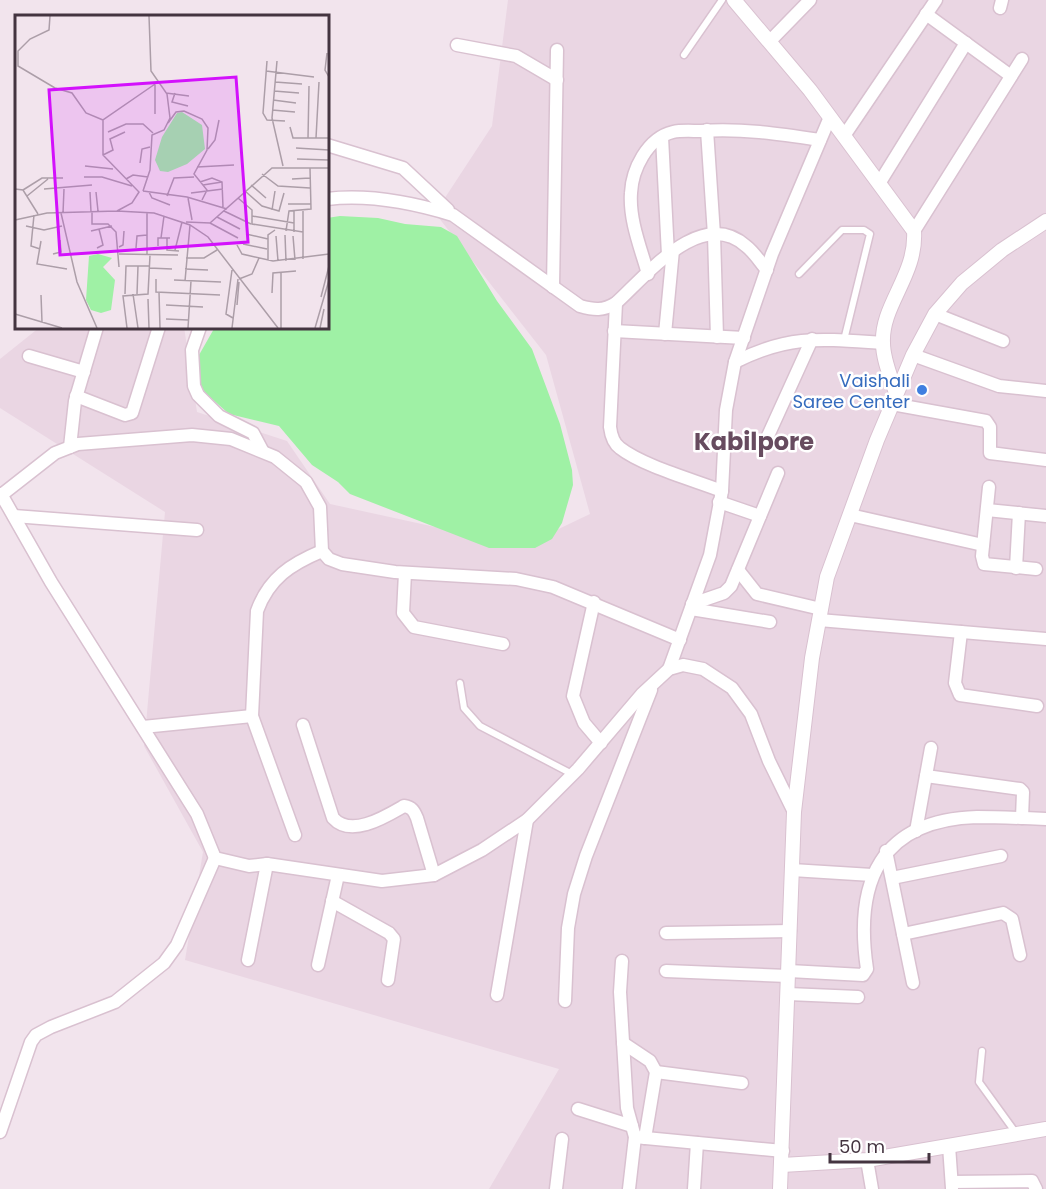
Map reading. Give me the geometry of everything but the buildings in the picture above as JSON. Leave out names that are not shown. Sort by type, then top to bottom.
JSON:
[{"type":"street","points":[[734,0],[770,41],[830,117],[914,231],[915,248],[911,264],[884,328],[882,343],[894,398]]},
{"type":"street","points":[[770,41],[810,0]]},
{"type":"street","points":[[844,136],[936,0]]},
{"type":"street","points":[[926,14],[1011,76]]},
{"type":"street","points":[[880,182],[966,43]]},
{"type":"street","points":[[457,45],[516,56],[556,80]]},
{"type":"street","points":[[553,287],[557,50]]},
{"type":"street","points":[[914,231],[1022,59]]},
{"type":"street","points":[[214,858],[249,866],[267,864],[382,881],[434,874],[482,850],[527,820],[573,774],[669,669],[710,555],[721,496],[726,410],[735,362],[767,270],[830,117]]},
{"type":"street","points":[[707,130],[714,235],[717,337]]},
{"type":"street","points":[[648,274],[633,221],[631,195],[634,175],[641,159],[662,137],[672,132],[754,130],[820,140]]},
{"type":"street","points":[[662,137],[670,252],[665,334]]},
{"type":"street","points":[[328,145],[403,168],[453,214],[580,306],[606,309],[616,303],[670,252],[689,240],[714,235],[733,238],[746,245],[767,270]]},
{"type":"street","points":[[328,199],[371,199],[429,207],[453,214]]},
{"type":"street","points":[[780,1189],[794,812],[827,577],[894,398],[935,314],[970,276],[1002,250],[1046,221]]},
{"type":"street","points":[[616,303],[610,427],[618,447],[760,516]]},
{"type":"street","points":[[935,314],[1003,341]]},
{"type":"street","points":[[70,447],[76,396],[97,328]]},
{"type":"street","points":[[76,396],[125,415],[132,414],[159,328]]},
{"type":"street","points":[[200,328],[192,350],[194,386],[198,395],[219,416],[253,433],[262,450]]},
{"type":"street","points":[[614,331],[744,338]]},
{"type":"street","points":[[735,362],[762,349],[812,339],[882,343]]},
{"type":"street","points":[[767,438],[812,339]]},
{"type":"street","points":[[914,355],[999,386],[1046,391]]},
{"type":"street","points":[[29,356],[84,372]]},
{"type":"street","points":[[894,398],[986,421],[990,427],[990,453],[1046,460]]},
{"type":"street","points":[[0,1132],[31,1042],[36,1035],[115,1002],[164,963],[177,945],[214,858],[197,814],[51,582],[1,495],[55,453],[70,447],[102,441],[192,435],[231,439],[262,450],[292,468],[315,495],[320,507],[322,551],[328,559],[342,564],[405,573],[516,579],[553,587],[594,602],[680,640]]},
{"type":"street","points":[[692,607],[724,593],[731,586],[778,473]]},
{"type":"street","points":[[989,487],[983,545],[984,564],[1036,569]]},
{"type":"street","points":[[987,510],[1046,516]]},
{"type":"street","points":[[1016,568],[1019,513]]},
{"type":"street","points":[[850,515],[983,545]]},
{"type":"street","points":[[14,516],[197,530]]},
{"type":"street","points":[[295,835],[252,716],[257,610],[269,584],[297,561],[322,551]]},
{"type":"street","points":[[738,570],[757,594],[820,615],[961,632],[1046,639]]},
{"type":"street","points":[[405,573],[403,613],[414,627],[504,644]]},
{"type":"street","points":[[594,602],[573,696],[584,723],[601,743]]},
{"type":"street","points":[[692,607],[770,622]]},
{"type":"street","points":[[961,632],[955,683],[960,695],[1037,706]]},
{"type":"street","points":[[669,669],[683,665],[703,669],[732,688],[752,714],[769,761],[794,812]]},
{"type":"street","points":[[565,1002],[568,927],[574,894],[586,856],[654,683]]},
{"type":"street","points":[[143,728],[252,716]]},
{"type":"street","points":[[303,725],[333,818],[339,825],[355,828],[404,806],[409,807],[414,810],[417,818],[434,874]]},
{"type":"street","points":[[916,831],[931,748]]},
{"type":"street","points":[[926,776],[1015,787],[1023,792],[1022,818]]},
{"type":"street","points":[[666,971],[863,975],[867,969],[864,922],[872,874],[886,851],[902,837],[916,831],[975,817],[1046,819]]},
{"type":"street","points":[[497,995],[527,820]]},
{"type":"street","points":[[886,851],[913,983]]},
{"type":"street","points":[[892,878],[1001,856]]},
{"type":"street","points":[[248,960],[267,864]]},
{"type":"street","points":[[792,870],[872,874]]},
{"type":"street","points":[[318,965],[338,875]]},
{"type":"street","points":[[332,901],[389,933],[394,939],[388,980]]},
{"type":"street","points":[[903,934],[1003,914],[1012,919],[1020,955]]},
{"type":"street","points":[[666,933],[790,931]]},
{"type":"street","points":[[622,961],[620,992],[627,1108],[637,1134]]},
{"type":"street","points":[[788,994],[858,997]]},
{"type":"street","points":[[623,1043],[650,1061],[656,1072],[637,1134],[629,1189]]},
{"type":"street","points":[[656,1072],[742,1083]]},
{"type":"street","points":[[578,1109],[637,1134],[782,1158],[867,1160],[1046,1129]]},
{"type":"street","points":[[556,1189],[562,1139]]},
{"type":"street","points":[[694,1189],[697,1143]]},
{"type":"street","points":[[949,1146],[952,1186],[1032,1181],[1036,1189]]},
{"type":"street","points":[[867,1160],[872,1189]]},
{"type":"lane","points":[[684,55],[722,0]]},
{"type":"lane","points":[[799,274],[842,230],[864,230],[870,234],[844,340]]},
{"type":"lane","points":[[460,683],[464,708],[480,726],[573,774]]},
{"type":"lane","points":[[982,1051],[979,1082],[1017,1134]]},
{"type":"shaded area","points":[[508,0],[1046,0],[1046,1189],[489,1189],[559,1069],[185,960],[203,852],[144,746],[165,512],[0,408],[0,359],[39,328],[184,328],[197,412],[287,441],[330,504],[523,546],[590,514],[546,355],[435,213],[492,126]]},
{"type":"shaded area","points":[[340,216],[378,218],[405,224],[441,227],[457,236],[497,301],[532,349],[560,424],[572,470],[573,485],[562,523],[552,539],[535,548],[489,548],[350,494],[338,482],[312,465],[279,426],[229,414],[202,390],[198,382],[199,355],[214,328],[328,328],[328,218]]},
{"type":"place","name":"Vaishali Saree Center","points":[[922,390]]},
{"type":"district","name":"Kabilpore","points":[[754,441]]}]
